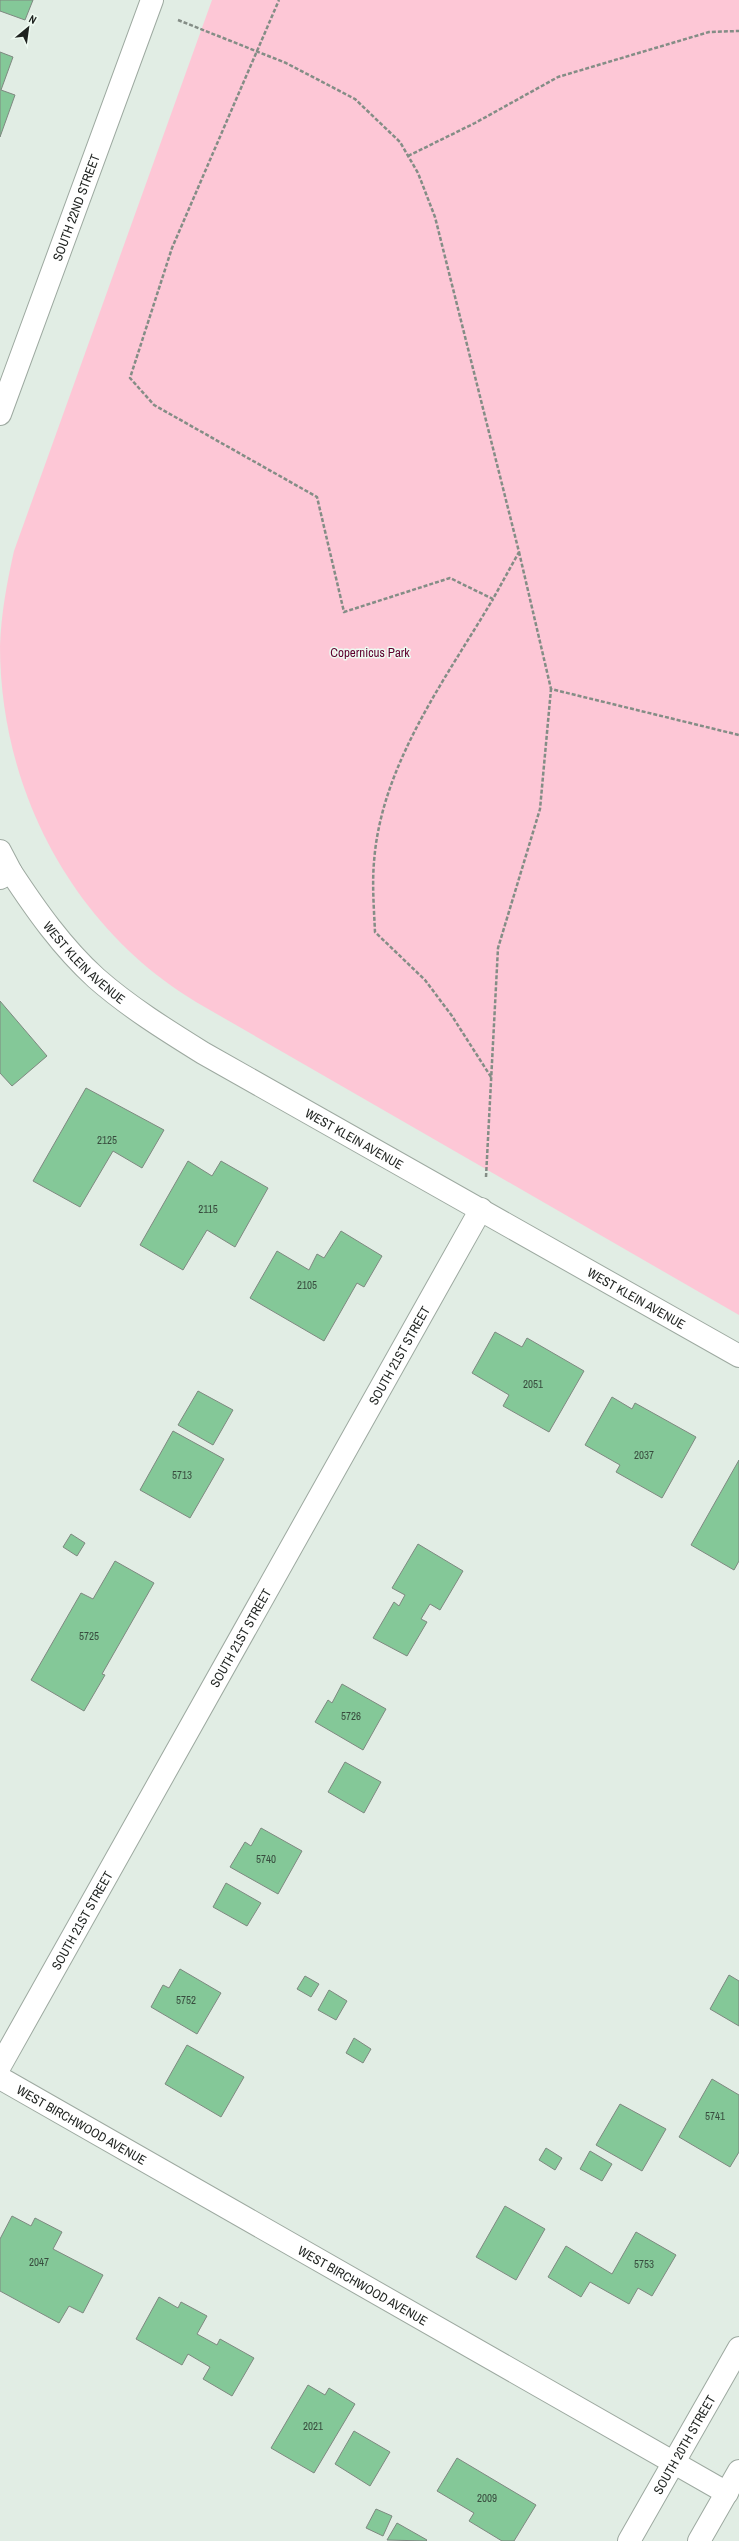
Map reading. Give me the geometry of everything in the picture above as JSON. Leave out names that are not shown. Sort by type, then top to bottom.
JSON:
[{"type":"street","name":"SOUTH 22ND STREET","points":[[0,414],[150,4]]},
{"type":"street","points":[[0,851],[5,875]]},
{"type":"street","name":"WEST KLEIN AVENUE","points":[[5,875],[46,924],[96,978],[142,1015],[203,1053],[739,1356]]},
{"type":"street","name":"SOUTH 21ST STREET","points":[[0,2066],[481,1209]]},
{"type":"street","name":"WEST BIRCHWOOD AVENUE","points":[[0,2078],[726,2493]]},
{"type":"street","name":"SOUTH 20TH STREET","points":[[629,2541],[739,2348]]},
{"type":"street","points":[[700,2541],[739,2471]]},
{"type":"path","points":[[279,0],[258,52],[172,248],[130,378],[154,405],[317,497],[344,612],[450,578],[493,599]]},
{"type":"path","points":[[150,4],[286,63],[354,99],[400,142],[418,173],[435,217],[552,689],[540,809],[498,948],[486,1174],[481,1209]]},
{"type":"path","points":[[408,156],[475,123],[558,77],[709,32],[739,31]]},
{"type":"path","points":[[491,1077],[452,1016],[425,980],[375,932],[374,862],[384,808],[397,768],[417,728],[519,552]]},
{"type":"path","points":[[552,689],[739,735]]},
{"type":"green space","name":"Copernicus Park","points":[[212,0],[739,0],[739,1315],[196,1002],[152,971],[113,935],[80,895],[52,850],[30,802],[13,752],[3,700],[0,646],[5,598],[14,551]]},
{"type":"building","points":[[0,0],[33,0],[25,20],[0,11]]},
{"type":"building","points":[[0,52],[13,57],[1,90],[15,95],[0,137]]},
{"type":"building","points":[[0,1001],[47,1056],[12,1086],[0,1073]]},
{"type":"building","points":[[86,1088],[164,1130],[142,1168],[113,1151],[80,1207],[33,1181]]},
{"type":"building","points":[[188,1161],[212,1176],[221,1161],[268,1188],[235,1247],[207,1230],[183,1270],[140,1245]]},
{"type":"building","points":[[341,1231],[382,1256],[364,1287],[357,1283],[324,1341],[250,1298],[277,1251],[309,1270],[317,1254],[324,1258]]},
{"type":"building","points":[[495,1332],[522,1347],[527,1338],[584,1371],[549,1432],[503,1406],[509,1395],[472,1373]]},
{"type":"building","points":[[198,1391],[233,1410],[213,1445],[178,1425]]},
{"type":"building","points":[[612,1397],[632,1409],[635,1403],[696,1437],[662,1498],[616,1472],[620,1465],[585,1445]]},
{"type":"building","points":[[173,1431],[224,1459],[190,1518],[140,1490]]},
{"type":"building","points":[[739,1460],[739,1561],[734,1570],[691,1545]]},
{"type":"building","points":[[71,1534],[85,1543],[77,1556],[63,1547]]},
{"type":"building","points":[[418,1544],[463,1571],[440,1610],[430,1604],[421,1619],[427,1622],[407,1656],[373,1638],[394,1602],[399,1606],[405,1595],[392,1588]]},
{"type":"building","points":[[115,1561],[154,1583],[102,1674],[105,1675],[84,1711],[31,1680],[81,1593],[93,1599]]},
{"type":"building","points":[[342,1684],[386,1709],[363,1750],[315,1722],[328,1700],[332,1703]]},
{"type":"building","points":[[345,1762],[381,1782],[364,1813],[328,1792]]},
{"type":"building","points":[[261,1828],[302,1851],[278,1894],[230,1867],[245,1842],[251,1846]]},
{"type":"building","points":[[226,1883],[261,1903],[247,1926],[213,1907]]},
{"type":"building","points":[[180,1969],[221,1993],[197,2034],[151,2007],[163,1985],[169,1988]]},
{"type":"building","points":[[729,1975],[739,1981],[739,2026],[710,2009]]},
{"type":"building","points":[[305,1976],[319,1984],[311,1997],[297,1989]]},
{"type":"building","points":[[329,1990],[347,2001],[336,2020],[318,2010]]},
{"type":"building","points":[[354,2038],[371,2049],[363,2063],[346,2053]]},
{"type":"building","points":[[187,2045],[244,2077],[221,2117],[165,2084]]},
{"type":"building","points":[[712,2079],[739,2095],[739,2152],[730,2167],[679,2137]]},
{"type":"building","points":[[620,2104],[666,2129],[642,2171],[596,2145]]},
{"type":"building","points":[[546,2148],[562,2158],[555,2170],[539,2160]]},
{"type":"building","points":[[590,2151],[612,2164],[602,2181],[580,2169]]},
{"type":"building","points":[[505,2206],[545,2229],[516,2280],[476,2257]]},
{"type":"building","points":[[12,2216],[31,2226],[35,2218],[62,2232],[53,2249],[103,2275],[83,2313],[69,2306],[59,2323],[0,2291],[0,2239]]},
{"type":"building","points":[[636,2232],[676,2255],[652,2296],[638,2288],[629,2304],[590,2282],[581,2297],[548,2277],[566,2246],[612,2274]]},
{"type":"building","points":[[159,2297],[178,2308],[181,2302],[207,2316],[197,2334],[217,2345],[220,2339],[254,2358],[232,2396],[203,2379],[210,2367],[188,2354],[182,2365],[136,2339]]},
{"type":"building","points":[[308,2385],[325,2395],[329,2388],[355,2404],[314,2473],[271,2448]]},
{"type":"building","points":[[354,2431],[390,2452],[370,2486],[335,2464]]},
{"type":"building","points":[[457,2458],[536,2505],[514,2541],[502,2541],[469,2521],[474,2513],[437,2491]]},
{"type":"building","points":[[376,2509],[392,2516],[383,2536],[366,2528]]},
{"type":"building","points":[[397,2523],[427,2540],[387,2540]]}]
